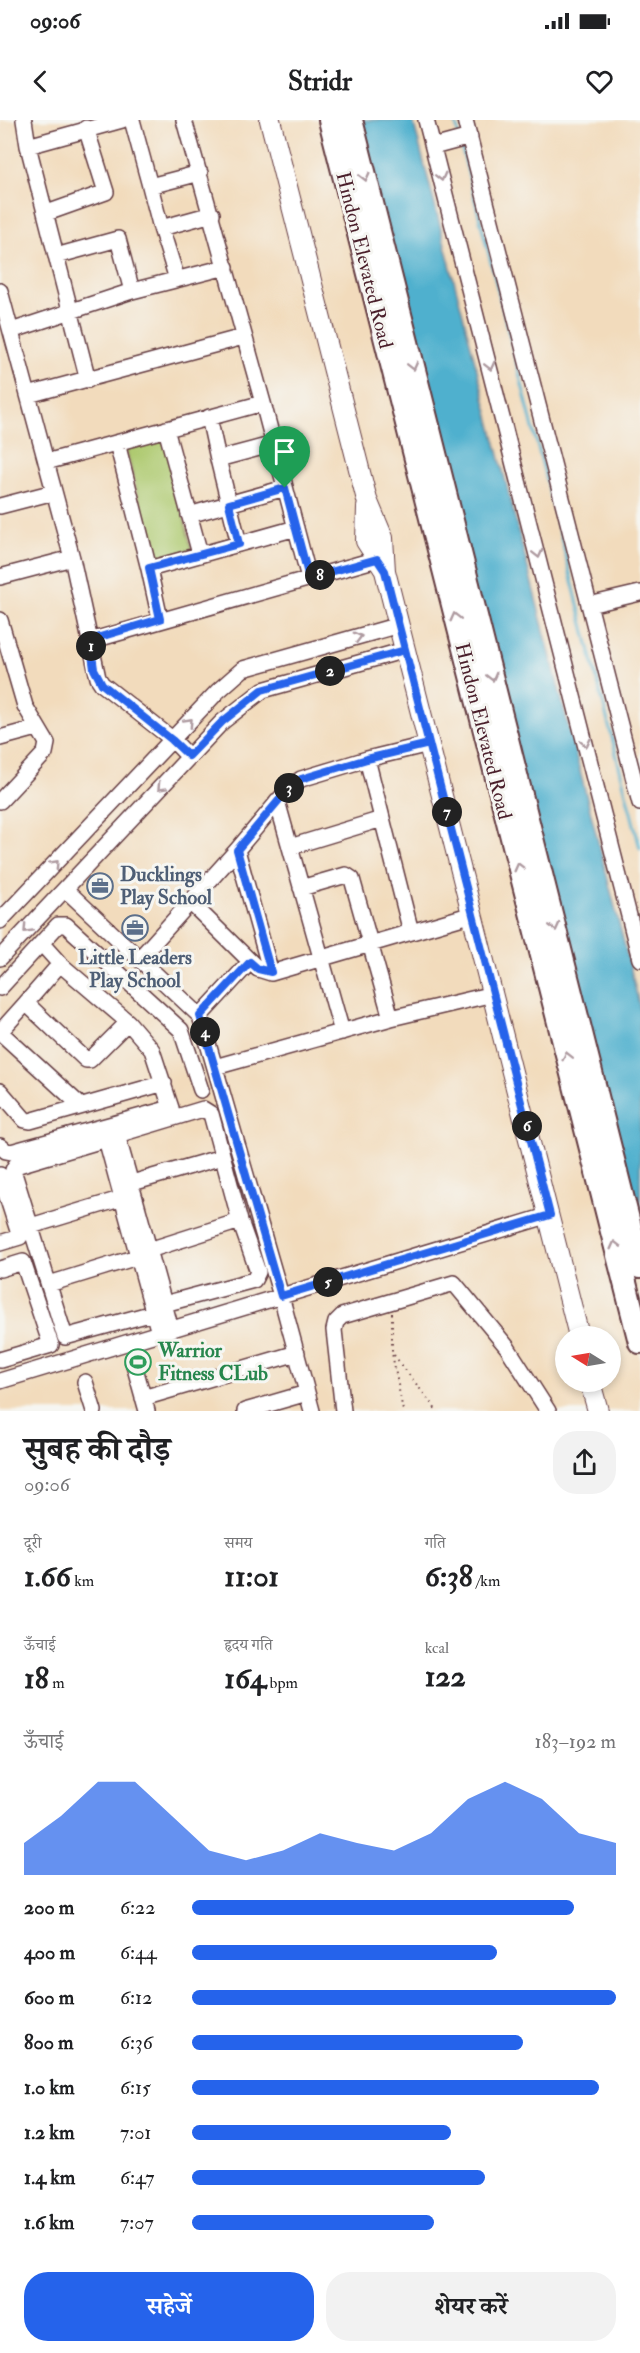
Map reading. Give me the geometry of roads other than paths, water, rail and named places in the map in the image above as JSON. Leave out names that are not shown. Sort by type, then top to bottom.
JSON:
[{"type":"highway","name":"Hindon Elevated Road","points":[[330,120],[640,1342]]},
{"type":"highway","name":"Hindon Elevated Road","points":[[351,120],[640,1266]]},
{"type":"highway","points":[[624,1205],[640,1239]]},
{"type":"main road","points":[[270,120],[367,500],[383,538],[381,565],[399,626],[577,1326]]},
{"type":"main road","points":[[593,1392],[598,1411]]},
{"type":"street","points":[[24,120],[28,146],[88,380]]},
{"type":"street","points":[[28,146],[86,128],[122,120]]},
{"type":"street","points":[[132,120],[177,279]]},
{"type":"street","points":[[184,120],[212,214],[309,578]]},
{"type":"street","points":[[426,120],[438,146],[640,959]]},
{"type":"street","points":[[465,120],[465,138],[640,803]]},
{"type":"street","points":[[47,213],[106,192],[86,128]]},
{"type":"street","points":[[438,146],[465,138]]},
{"type":"street","points":[[150,186],[200,172]]},
{"type":"street","points":[[161,228],[212,214]]},
{"type":"street","points":[[56,256],[118,239],[132,291]]},
{"type":"street","points":[[10,331],[132,291],[226,267]]},
{"type":"street","points":[[1,299],[72,558],[94,669],[102,684],[189,756]]},
{"type":"street","points":[[28,395],[243,337]]},
{"type":"street","points":[[46,462],[263,403]]},
{"type":"street","points":[[209,417],[239,544]]},
{"type":"street","points":[[166,429],[200,554]]},
{"type":"street","points":[[117,443],[160,619]]},
{"type":"street","points":[[218,459],[274,444]]},
{"type":"street","points":[[189,515],[285,488]]},
{"type":"street","points":[[0,506],[54,492]]},
{"type":"street","points":[[149,568],[296,528]]},
{"type":"street","points":[[0,577],[72,558]]},
{"type":"street","points":[[90,640],[309,578],[381,565]]},
{"type":"street","points":[[589,605],[640,593]]},
{"type":"street","points":[[0,620],[3,648],[25,706],[47,743],[45,753],[0,801]]},
{"type":"street","points":[[0,921],[218,692],[243,669],[399,626]]},
{"type":"street","points":[[0,958],[222,722],[262,690],[405,650]]},
{"type":"street","points":[[0,738],[37,728]]},
{"type":"street","points":[[139,959],[290,787],[301,779],[367,759],[429,744]]},
{"type":"street","points":[[367,759],[411,932]]},
{"type":"street","points":[[277,801],[342,1032]]},
{"type":"street","points":[[290,847],[382,819]]},
{"type":"street","points":[[237,850],[271,972]]},
{"type":"street","points":[[301,888],[346,875],[352,879],[391,1018]]},
{"type":"street","points":[[64,889],[200,1016],[312,1411]]},
{"type":"street","points":[[190,903],[258,969],[271,972],[473,914]]},
{"type":"street","points":[[0,988],[57,925],[66,925],[181,1030],[201,1090]]},
{"type":"street","points":[[0,1146],[11,1152],[171,1108],[152,1050],[128,1022],[60,964],[42,944]]},
{"type":"street","points":[[200,1016],[250,962]]},
{"type":"street","points":[[60,964],[0,1032],[81,1106]]},
{"type":"street","points":[[215,1067],[391,1018],[493,994]]},
{"type":"street","points":[[26,1003],[86,1060],[90,1060],[128,1022]]},
{"type":"street","points":[[0,1091],[28,1121],[164,1083]]},
{"type":"street","points":[[65,1337],[254,1280],[258,1272],[240,1221],[209,1112],[203,1109],[117,1135],[132,1183],[143,1254]]},
{"type":"street","points":[[72,1359],[13,1170],[15,1166],[106,1139],[165,1331]]},
{"type":"street","points":[[132,1183],[222,1156]]},
{"type":"street","points":[[0,1243],[20,1238],[1,1178]]},
{"type":"street","points":[[31,1226],[123,1198]]},
{"type":"street","points":[[0,1381],[550,1215]]},
{"type":"street","points":[[49,1284],[240,1221]]},
{"type":"street","points":[[0,1269],[23,1262],[57,1364]]},
{"type":"street","points":[[343,1411],[334,1329],[336,1322],[342,1316],[455,1283],[507,1347],[548,1411]]},
{"type":"street","points":[[0,1360],[51,1345]]},
{"type":"street","points":[[133,1361],[145,1405],[297,1353]]},
{"type":"street","points":[[85,1382],[94,1411]]},
{"type":"street","points":[[246,1411],[307,1393]]},
{"type":"water","points":[[350,120],[413,120],[630,966],[640,1008],[640,1255]]},
{"type":"waterway","points":[[455,120],[459,136]]},
{"type":"waterway","points":[[461,145],[640,848]]},
{"type":"place","name":"Ducklings Play School","points":[[100,886]]},
{"type":"place","name":"Little Leaders Play School","points":[[135,928]]},
{"type":"place","name":"Warrior Fitness CLub","points":[[138,1362]]}]
